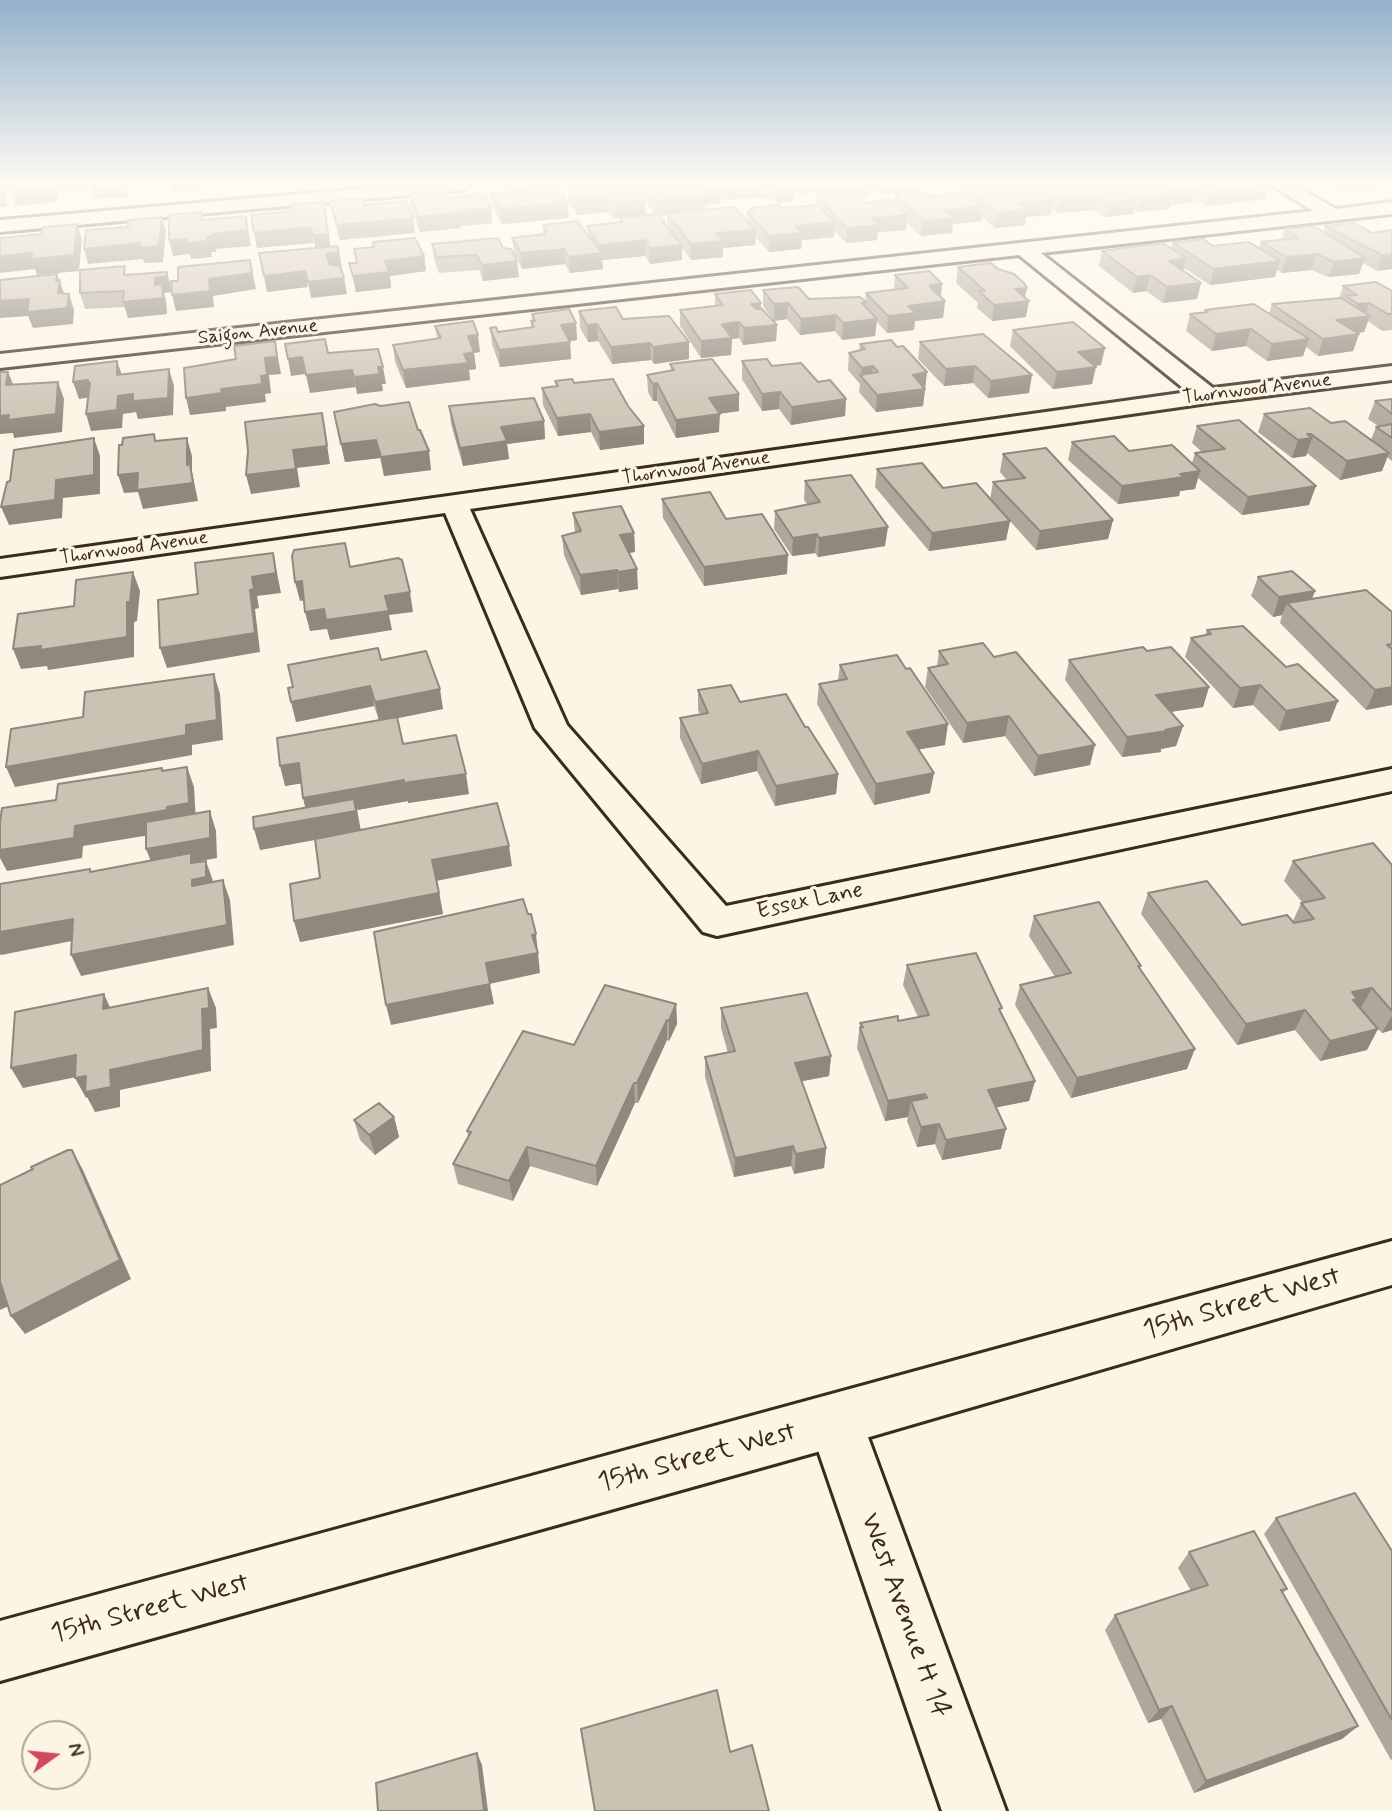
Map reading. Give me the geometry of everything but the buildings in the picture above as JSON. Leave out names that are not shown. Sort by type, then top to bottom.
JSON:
[{"type":"street","name":"Saigon Avenue","points":[[0,360],[835,270]]},
{"type":"street","points":[[1050,270],[1208,396]]},
{"type":"street","name":"Thornwood Avenue","points":[[0,568],[1208,396],[1392,373]]},
{"type":"street","name":"Essex Lane","points":[[454,503],[552,727],[717,922],[1392,780]]},
{"type":"street","name":"15th Street West","points":[[0,1651],[835,1421],[1392,1263]]},
{"type":"street","name":"West Avenue H 14","points":[[835,1421],[974,1811]]}]
